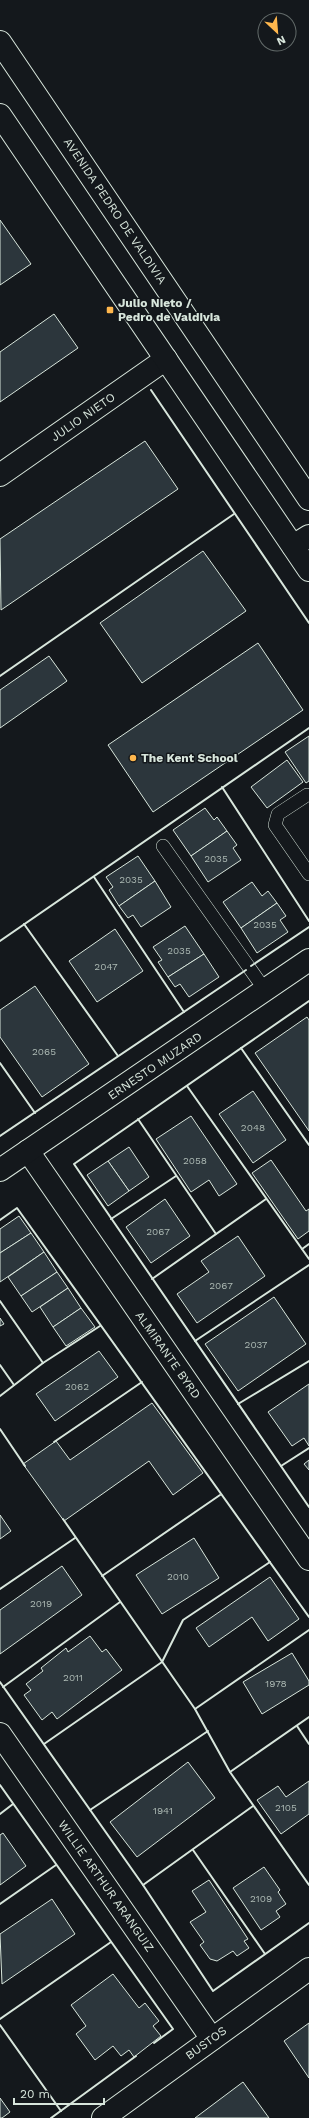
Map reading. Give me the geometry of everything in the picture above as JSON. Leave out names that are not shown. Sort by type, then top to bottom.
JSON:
[{"type":"street","name":"AVENIDA PEDRO DE VALDIVIA","points":[[1,44],[309,499]]},
{"type":"street","points":[[0,115],[166,359],[301,541],[309,570]]},
{"type":"street","name":"JULIO NIETO","points":[[0,475],[166,359]]},
{"type":"street","name":"ERNESTO MUZARD","points":[[0,1170],[309,960]]},
{"type":"street","name":"ALMIRANTE BYRD","points":[[28,1151],[309,1559]]},
{"type":"street","name":"WILLIE ARTHUR ARANGUIZ","points":[[0,1734],[212,2038]]},
{"type":"street","name":"BUSTOS","points":[[103,2118],[309,1969]]},
{"type":"lane","points":[[308,796],[278,814],[275,825],[309,874]]},
{"type":"lane","points":[[163,846],[265,990]]},
{"type":"building","points":[[0,220],[31,264],[0,285]]},
{"type":"building","points":[[54,314],[78,348],[0,402],[0,352]]},
{"type":"building","points":[[145,441],[178,489],[1,610],[0,539]]},
{"type":"building","points":[[203,551],[246,611],[142,683],[100,623]]},
{"type":"building","points":[[258,643],[303,710],[153,812],[108,745]]},
{"type":"building","points":[[49,656],[67,681],[0,728],[0,690]]},
{"type":"building","points":[[309,736],[309,781],[306,783],[285,752]]},
{"type":"building","points":[[287,760],[303,782],[267,808],[251,787]]},
{"type":"building","points":[[205,808],[214,820],[217,817],[227,831],[191,856],[173,830]]},
{"type":"building","points":[[227,831],[237,845],[233,848],[241,860],[208,882],[191,856]]},
{"type":"building","points":[[138,856],[155,881],[119,906],[109,890],[113,887],[106,877]]},
{"type":"building","points":[[155,881],[171,907],[141,927],[133,915],[128,918],[119,906]]},
{"type":"building","points":[[252,882],[262,896],[268,891],[277,903],[241,928],[223,902]]},
{"type":"building","points":[[277,903],[286,916],[280,920],[288,932],[257,953],[241,928]]},
{"type":"building","points":[[185,926],[204,954],[168,977],[158,962],[162,960],[153,947]]},
{"type":"building","points":[[115,929],[143,971],[97,1002],[69,961]]},
{"type":"building","points":[[204,954],[219,977],[189,997],[180,984],[175,987],[168,977]]},
{"type":"building","points":[[35,986],[89,1064],[42,1097],[0,1037],[0,1010]]},
{"type":"building","points":[[307,1017],[309,1020],[309,1131],[255,1053]]},
{"type":"building","points":[[253,1091],[286,1140],[253,1163],[219,1114]]},
{"type":"building","points":[[191,1116],[237,1184],[219,1196],[209,1180],[191,1192],[156,1139]]},
{"type":"building","points":[[129,1147],[149,1177],[129,1191],[108,1161]]},
{"type":"building","points":[[271,1160],[306,1211],[309,1209],[309,1231],[298,1239],[252,1173]]},
{"type":"building","points":[[108,1161],[129,1191],[108,1206],[87,1175]]},
{"type":"building","points":[[165,1199],[190,1236],[151,1263],[126,1227]]},
{"type":"building","points":[[19,1216],[31,1233],[0,1253],[0,1229]]},
{"type":"building","points":[[31,1233],[44,1252],[0,1282],[0,1253]]},
{"type":"building","points":[[238,1236],[265,1276],[197,1323],[177,1294],[209,1272],[201,1261]]},
{"type":"building","points":[[44,1252],[57,1272],[21,1296],[8,1277]]},
{"type":"building","points":[[57,1272],[68,1288],[32,1312],[21,1296]]},
{"type":"building","points":[[68,1288],[81,1308],[53,1327],[40,1307]]},
{"type":"building","points":[[274,1297],[306,1344],[238,1391],[205,1344]]},
{"type":"building","points":[[81,1308],[95,1327],[66,1346],[53,1327]]},
{"type":"building","points":[[0,1318],[4,1324],[0,1326]]},
{"type":"building","points":[[99,1351],[118,1377],[55,1421],[36,1394]]},
{"type":"building","points":[[309,1384],[309,1446],[304,1438],[292,1446],[268,1412]]},
{"type":"building","points":[[152,1403],[203,1473],[173,1495],[149,1461],[64,1521],[23,1464],[56,1441],[70,1460]]},
{"type":"building","points":[[309,1460],[309,1470],[304,1464]]},
{"type":"building","points":[[0,1515],[11,1531],[0,1539]]},
{"type":"building","points":[[194,1538],[219,1578],[162,1614],[136,1575]]},
{"type":"building","points":[[62,1566],[82,1595],[0,1654],[0,1610]]},
{"type":"building","points":[[270,1577],[299,1619],[268,1641],[252,1617],[209,1647],[196,1628]]},
{"type":"building","points":[[90,1636],[102,1652],[106,1649],[122,1670],[57,1719],[52,1712],[42,1720],[24,1695],[31,1690],[26,1684],[43,1671],[41,1668],[66,1648],[68,1652]]},
{"type":"building","points":[[292,1653],[309,1681],[309,1685],[262,1714],[243,1682]]},
{"type":"building","points":[[188,1762],[215,1798],[137,1857],[110,1822]]},
{"type":"building","points":[[309,1781],[309,1814],[281,1834],[257,1800],[278,1786],[286,1797]]},
{"type":"building","points":[[3,1833],[26,1866],[0,1885],[0,1835]]},
{"type":"building","points":[[264,1867],[280,1890],[278,1892],[286,1904],[276,1911],[280,1917],[261,1930],[233,1888]]},
{"type":"building","points":[[209,1880],[248,1939],[244,1941],[249,1948],[237,1956],[233,1951],[217,1961],[210,1959],[200,1945],[204,1942],[190,1922],[206,1912],[192,1891]]},
{"type":"building","points":[[52,1899],[75,1934],[2,1984],[0,1934]]},
{"type":"building","points":[[113,1974],[139,2008],[145,2003],[159,2021],[153,2026],[161,2036],[134,2057],[129,2050],[121,2056],[113,2046],[95,2060],[76,2034],[86,2026],[71,2005]]},
{"type":"building","points":[[309,2023],[309,2078],[284,2041]]},
{"type":"building","points":[[243,2082],[269,2118],[195,2118]]},
{"type":"building","points":[[0,2098],[10,2112],[2,2118],[0,2118]]},
{"type":"wall","points":[[151,390],[309,623]]},
{"type":"wall","points":[[0,676],[234,514]]},
{"type":"wall","points":[[0,941],[309,728]]},
{"type":"wall","points":[[222,787],[309,921]]},
{"type":"wall","points":[[94,877],[184,1012]]},
{"type":"wall","points":[[24,924],[118,1056]]},
{"type":"wall","points":[[251,966],[309,927]]},
{"type":"wall","points":[[0,1136],[246,970]]},
{"type":"wall","points":[[309,1001],[74,1164],[309,1507]]},
{"type":"wall","points":[[241,1048],[309,1145]]},
{"type":"wall","points":[[0,1063],[35,1113]]},
{"type":"wall","points":[[187,1086],[309,1259]]},
{"type":"wall","points":[[138,1119],[216,1234]]},
{"type":"wall","points":[[111,1219],[176,1176]]},
{"type":"wall","points":[[152,1279],[266,1199]]},
{"type":"wall","points":[[0,1220],[17,1208],[309,1617]]},
{"type":"wall","points":[[302,1249],[309,1244]]},
{"type":"wall","points":[[195,1341],[309,1265]]},
{"type":"wall","points":[[0,1301],[43,1363]]},
{"type":"wall","points":[[0,1396],[43,1363],[100,1326]]},
{"type":"wall","points":[[238,1404],[309,1361]]},
{"type":"wall","points":[[0,1365],[14,1385]]},
{"type":"wall","points":[[54,1442],[142,1382]]},
{"type":"wall","points":[[0,1429],[25,1466]]},
{"type":"wall","points":[[281,1466],[309,1448]]},
{"type":"wall","points":[[102,1576],[220,1495]]},
{"type":"wall","points":[[63,1519],[195,1709],[230,1772],[309,1885]]},
{"type":"wall","points":[[0,1589],[75,1538]]},
{"type":"wall","points":[[44,1744],[162,1662],[183,1620],[270,1562]]},
{"type":"wall","points":[[3,1687],[120,1602]]},
{"type":"wall","points":[[195,1709],[309,1630]]},
{"type":"wall","points":[[0,1682],[143,1885],[213,1991],[309,1923]]},
{"type":"wall","points":[[230,1772],[309,1717]]},
{"type":"wall","points":[[297,1726],[309,1744]]},
{"type":"wall","points":[[90,1810],[208,1731]]},
{"type":"wall","points":[[0,1785],[173,2029],[154,2043]]},
{"type":"wall","points":[[0,1814],[13,1804]]},
{"type":"wall","points":[[143,1885],[253,1806]]},
{"type":"wall","points":[[193,1850],[265,1954]]},
{"type":"wall","points":[[0,1904],[56,1865]]},
{"type":"wall","points":[[0,2019],[111,1942]]},
{"type":"wall","points":[[0,2025],[61,2111]]},
{"type":"wall","points":[[51,2118],[136,2056]]},
{"type":"place","name":"Julio Nieto / Pedro de Valdivia","points":[[110,310]]},
{"type":"place","name":"The Kent School","points":[[133,758]]}]
